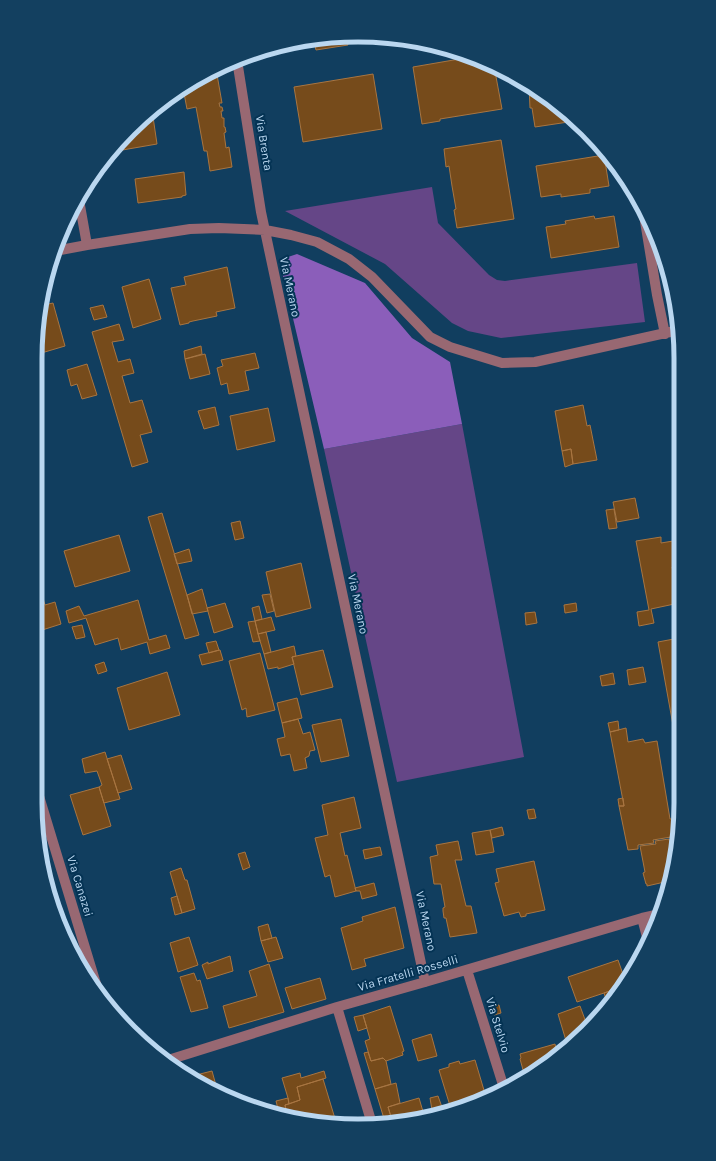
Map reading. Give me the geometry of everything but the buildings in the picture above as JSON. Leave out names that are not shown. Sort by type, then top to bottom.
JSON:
[{"type":"street","name":"Via Brenta","points":[[238,66],[265,230]]},
{"type":"street","points":[[80,207],[87,245]]},
{"type":"street","points":[[61,250],[190,230],[219,228],[265,230],[291,235],[317,242],[350,259],[372,277],[430,337],[450,348],[502,363],[535,362],[672,332]]},
{"type":"street","points":[[646,229],[665,334]]},
{"type":"street","name":"Via Merano","points":[[265,230],[426,982]]},
{"type":"street","name":"Via Canazei","points":[[42,807],[94,977]]},
{"type":"street","name":"Via Fratelli Rosselli","points":[[172,1059],[337,1007],[653,916]]},
{"type":"street","points":[[642,918],[646,933]]},
{"type":"street","name":"Via Stelvio","points":[[467,970],[503,1084]]},
{"type":"street","points":[[337,1007],[370,1118]]},
{"type":"shaded area","points":[[432,187],[438,223],[489,275],[497,280],[505,281],[637,263],[645,322],[501,338],[468,331],[452,323],[385,264],[285,211]]},
{"type":"shaded area","points":[[297,254],[365,283],[412,338],[450,362],[462,424],[324,449],[282,272],[285,258]]},
{"type":"shaded area","points":[[462,424],[524,757],[397,782],[324,449]]}]
